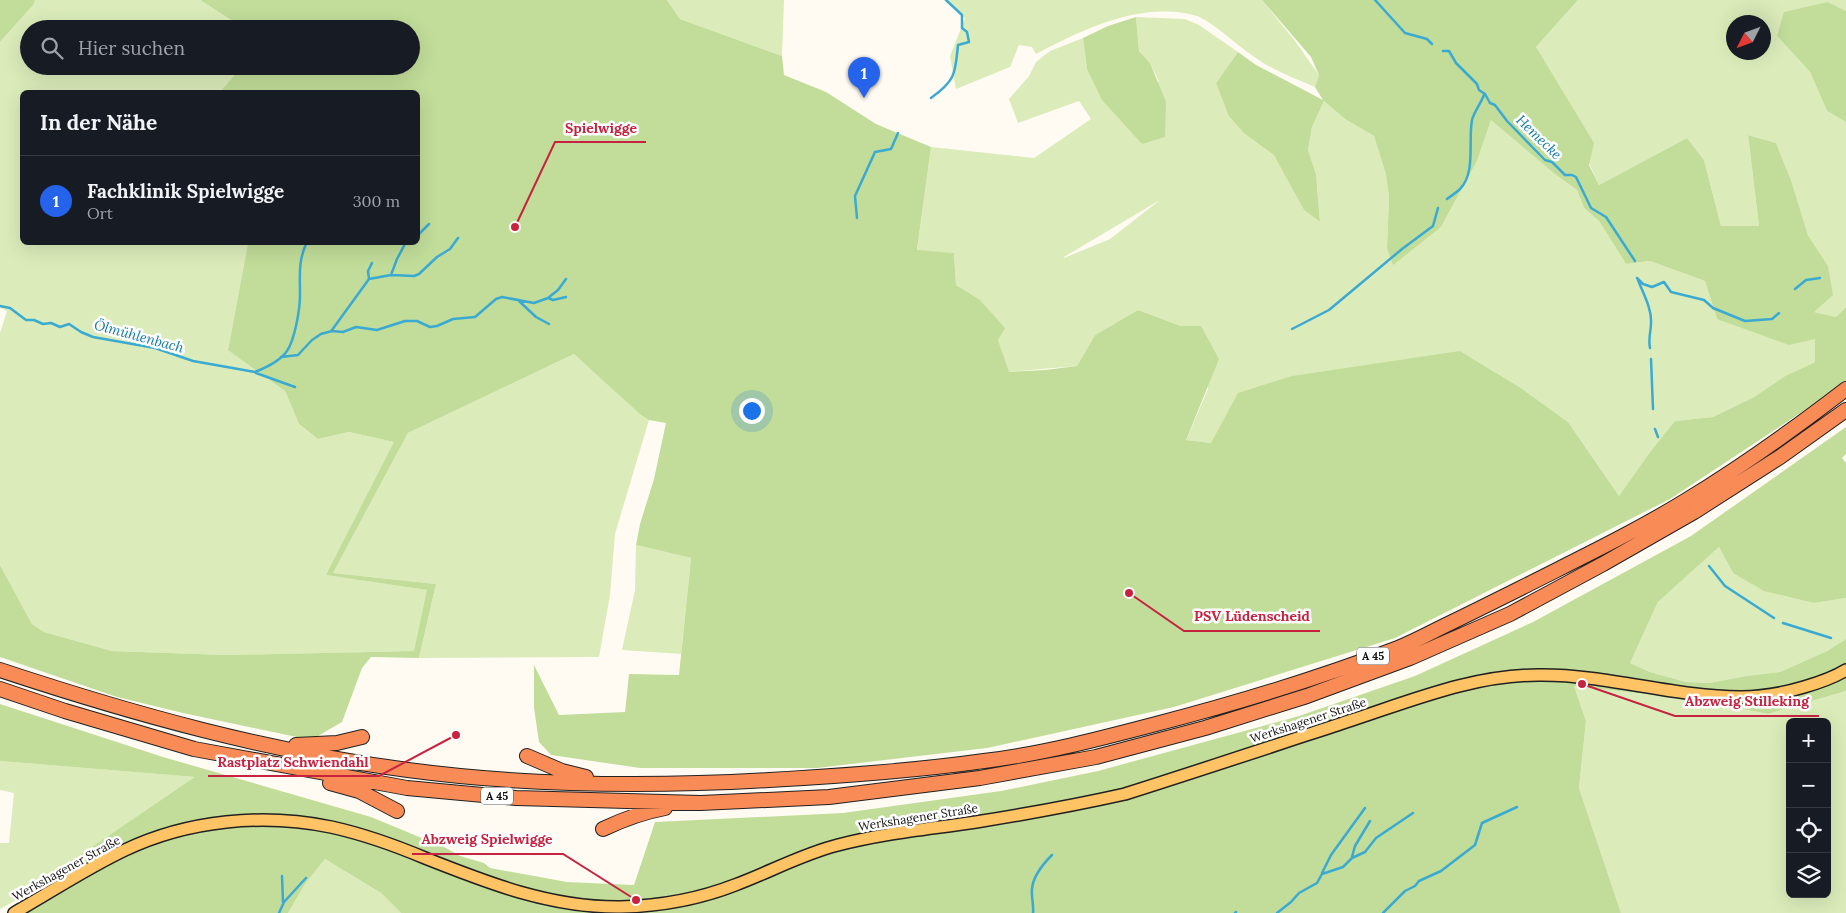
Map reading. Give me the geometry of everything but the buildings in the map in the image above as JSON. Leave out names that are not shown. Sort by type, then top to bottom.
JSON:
[{"type":"highway","name":"A 45","points":[[0,670],[53,688],[196,729],[265,744],[336,759],[410,770],[516,781],[702,784],[844,776],[987,761],[1092,740],[1197,713],[1300,682],[1402,647],[1594,551],[1683,503],[1752,458],[1846,389]]},
{"type":"highway","name":"A 45","points":[[0,689],[65,711],[194,749],[407,788],[516,798],[701,803],[829,797],[980,778],[1096,757],[1205,728],[1307,696],[1410,658],[1518,609],[1603,564],[1694,512],[1780,457],[1846,410]]},
{"type":"highway","points":[[265,744],[305,746],[337,743],[362,737]]},
{"type":"highway","points":[[527,756],[562,772],[586,777],[614,779],[634,784]]},
{"type":"highway","points":[[295,769],[317,780],[359,791],[397,811]]},
{"type":"highway","points":[[603,829],[647,812],[701,803]]},
{"type":"main road","name":"Werkshagener Straße","points":[[14,913],[127,849],[176,831],[238,820],[309,823],[348,831],[389,844],[482,880],[536,898],[596,906],[655,906],[710,894],[736,885],[800,857],[836,845],[877,836],[1050,809],[1125,794],[1402,704],[1477,682],[1504,677],[1541,675],[1583,678],[1677,691],[1741,697],[1795,689],[1829,678],[1846,670]]},
{"type":"green space","points":[[0,0],[35,0],[34,4],[0,42]]},
{"type":"green space","points":[[35,0],[200,0],[231,20],[20,20],[20,75],[234,75],[222,90],[20,90],[20,245],[248,245],[228,350],[413,245],[420,245],[420,90],[417,90],[413,75],[420,75],[420,71],[513,127],[303,399],[265,376],[285,391],[299,424],[318,439],[349,432],[395,442],[327,575],[428,590],[415,651],[225,655],[112,651],[44,632],[32,624],[0,565],[0,333],[7,311],[0,308],[0,42],[34,4]]},
{"type":"green space","points":[[200,0],[667,0],[680,19],[782,56],[784,75],[826,92],[876,124],[931,147],[917,250],[954,253],[956,285],[979,299],[1005,328],[998,340],[1009,372],[1077,366],[1095,335],[1138,310],[1181,326],[1201,326],[1219,359],[1186,440],[1211,443],[1238,393],[1292,376],[1460,351],[1521,388],[1568,422],[1619,496],[1675,421],[1713,417],[1754,397],[1785,376],[1815,362],[1815,339],[1789,345],[1717,319],[1705,281],[1650,261],[1626,264],[1599,221],[1584,208],[1577,190],[1556,175],[1491,120],[1477,161],[1441,227],[1393,265],[1387,248],[1389,197],[1386,175],[1374,136],[1345,119],[1324,101],[1312,127],[1308,150],[1316,174],[1320,222],[1304,210],[1274,155],[1245,134],[1229,116],[1216,83],[1238,52],[1256,65],[1323,100],[1315,87],[1319,75],[1311,57],[1262,0],[1578,0],[1536,47],[1594,143],[1589,165],[1599,185],[1687,138],[1704,160],[1721,226],[1759,226],[1748,135],[1776,143],[1791,180],[1808,235],[1828,266],[1833,295],[1814,312],[1836,317],[1846,307],[1846,383],[1670,499],[1395,638],[1174,707],[987,748],[817,768],[640,768],[551,755],[539,742],[534,708],[534,665],[559,715],[625,712],[629,674],[679,675],[691,558],[636,545],[640,524],[654,479],[666,423],[649,420],[640,414],[574,354],[408,433],[333,573],[436,584],[419,658],[371,657],[362,668],[342,722],[311,740],[183,713],[117,697],[0,657],[0,565],[32,624],[44,632],[112,651],[225,655],[414,651],[427,590],[326,575],[394,442],[349,432],[318,439],[299,424],[285,391],[228,350],[248,245],[420,245],[420,90],[222,90],[234,75],[420,75],[420,20],[231,20]]},
{"type":"green space","points":[[667,0],[784,0],[782,56],[680,19]]},
{"type":"green space","points":[[946,0],[1262,0],[1319,75],[1315,87],[1260,61],[1212,24],[1197,16],[1177,12],[1156,12],[1135,14],[1093,27],[1036,54],[1032,47],[1019,45],[1010,67],[956,89],[950,56],[965,18]]},
{"type":"green space","points":[[1578,0],[1846,0],[1846,11],[1828,2],[1777,36],[1810,72],[1827,111],[1846,122],[1846,307],[1836,317],[1813,312],[1828,266],[1808,235],[1791,180],[1776,143],[1748,135],[1759,226],[1721,226],[1704,160],[1687,138],[1599,185],[1536,47]]},
{"type":"green space","points":[[1828,2],[1846,11],[1846,122],[1827,111],[1810,72],[1777,36],[1784,12]]},
{"type":"green space","points":[[1136,17],[1185,19],[1199,25],[1238,52],[1216,83],[1245,134],[1274,154],[1304,210],[1320,222],[1316,174],[1308,150],[1312,127],[1324,101],[1345,119],[1374,136],[1386,175],[1389,197],[1387,248],[1441,227],[1477,161],[1491,119],[1556,175],[1577,190],[1584,208],[1599,221],[1626,264],[1650,261],[1705,281],[1717,319],[1815,339],[1815,362],[1785,376],[1754,397],[1713,417],[1675,421],[1619,496],[1568,422],[1521,388],[1460,351],[1211,443],[1186,440],[1208,389],[1201,326],[1181,326],[1138,310],[1095,335],[1077,366],[1008,372],[998,340],[979,299],[956,285],[954,253],[917,251],[931,147],[1034,158],[1091,119],[1079,101],[1018,123],[1009,99],[1029,76],[1036,62],[1050,51],[1083,38],[1087,69],[1159,82],[1150,63],[1139,51]],"holes":[[[1160,200],[1110,239],[1064,258]]]},
{"type":"green space","points":[[1136,17],[1139,51],[1150,63],[1166,102],[1165,137],[1142,144],[1102,100],[1087,69],[1083,38],[1108,26]]},
{"type":"green space","points":[[574,354],[649,420],[615,534],[610,595],[599,657],[419,658],[436,584],[333,573],[408,433]]},
{"type":"green space","points":[[1846,427],[1846,454],[1842,458],[1846,463],[1846,598],[1814,603],[1764,591],[1733,573],[1719,547],[1658,602],[1630,663],[1650,672],[1686,682],[1709,683],[1780,672],[1827,651],[1846,639],[1846,691],[1768,714],[1690,699],[1574,686],[1586,721],[1579,788],[1621,913],[401,913],[381,893],[325,859],[305,884],[288,913],[7,913],[65,880],[58,870],[195,777],[0,761],[0,704],[163,757],[371,817],[446,848],[460,856],[484,863],[490,868],[567,882],[634,885],[655,822],[843,813],[1001,791],[1098,771],[1299,716],[1415,676],[1533,622],[1691,536]]},
{"type":"green space","points":[[636,545],[691,558],[681,654],[622,650],[635,590]]},
{"type":"green space","points":[[1719,547],[1733,573],[1814,603],[1846,598],[1846,639],[1827,651],[1780,672],[1709,683],[1686,682],[1650,672],[1630,663],[1658,602]]},
{"type":"green space","points":[[1574,686],[1690,699],[1768,714],[1846,691],[1846,913],[1621,913],[1579,788],[1586,721]]},
{"type":"green space","points":[[0,761],[196,777],[58,870],[62,875],[0,909],[0,843],[9,843],[14,793],[0,790]]},
{"type":"green space","points":[[325,859],[381,893],[401,913],[288,913],[305,884]]},
{"type":"waterway","points":[[931,98],[953,76],[958,45],[969,42],[967,32],[962,28],[962,15],[946,0]]},
{"type":"waterway","name":"Hemecke","points":[[1375,0],[1405,33],[1427,39],[1432,44]]},
{"type":"waterway","name":"Hemecke","points":[[1443,51],[1449,51],[1456,63],[1477,84],[1479,90],[1485,94],[1490,103],[1495,105],[1507,121],[1545,160],[1552,162],[1565,175],[1576,177],[1591,208],[1606,217],[1635,261]]},
{"type":"waterway","points":[[1447,199],[1460,189],[1468,174],[1472,120],[1484,95]]},
{"type":"waterway","points":[[857,218],[855,196],[875,152],[891,149],[898,133]]},
{"type":"waterway","points":[[1292,329],[1329,310],[1402,249],[1433,226],[1438,208]]},
{"type":"waterway","points":[[420,233],[429,224]]},
{"type":"waterway","points":[[332,330],[369,279],[391,275],[414,276],[419,274],[437,257],[450,249],[458,238]]},
{"type":"waterway","name":"Ölmühlenbach","points":[[0,306],[10,308],[26,320],[34,320],[43,324],[51,323],[60,327],[69,324],[93,337],[155,348],[193,361],[255,372],[277,361],[290,346],[298,316],[301,262],[306,245]]},
{"type":"waterway","points":[[391,275],[404,245]]},
{"type":"waterway","points":[[369,279],[368,271],[372,263]]},
{"type":"waterway","name":"Hemecke","points":[[1637,278],[1643,284],[1652,287],[1664,282],[1671,292],[1704,300],[1713,308],[1745,321],[1772,319],[1779,313]]},
{"type":"waterway","name":"Hemecke","points":[[1795,289],[1806,280],[1820,278]]},
{"type":"waterway","points":[[281,357],[298,355],[312,340],[321,334],[332,331],[343,332],[356,327],[377,330],[405,321],[417,321],[430,327],[437,326],[453,319],[475,317],[496,299],[502,297],[534,303],[548,298],[558,290],[566,279]]},
{"type":"waterway","points":[[1638,280],[1650,312],[1650,348]]},
{"type":"waterway","points":[[548,298],[553,300],[566,297]]},
{"type":"waterway","points":[[519,301],[536,317],[549,324]]},
{"type":"waterway","points":[[1651,359],[1653,409]]},
{"type":"waterway","points":[[256,373],[295,387]]},
{"type":"waterway","points":[[1655,429],[1658,437]]},
{"type":"waterway","points":[[1709,566],[1725,586],[1774,618]]},
{"type":"waterway","points":[[1783,623],[1831,638]]},
{"type":"waterway","points":[[1383,913],[1405,891],[1415,886],[1419,881],[1441,871],[1475,845],[1482,823],[1517,807]]},
{"type":"waterway","points":[[1322,873],[1331,855],[1365,808]]},
{"type":"waterway","points":[[1277,913],[1299,893],[1317,883],[1322,874],[1343,867],[1352,858],[1365,852],[1376,838],[1413,813]]},
{"type":"waterway","points":[[1352,857],[1355,846],[1370,821]]},
{"type":"waterway","points":[[1033,913],[1032,892],[1034,879],[1052,855]]},
{"type":"waterway","points":[[282,876],[283,902]]},
{"type":"waterway","points":[[279,913],[284,902],[306,878]]},
{"type":"place","name":"Fachklinik Spielwigge","points":[[864,98]]},
{"type":"place","name":"Spielwigge","points":[[515,227]]},
{"type":"place","name":"PSV Lüdenscheid","points":[[1129,593]]},
{"type":"place","name":"Abzweig Stilleking","points":[[1582,684]]},
{"type":"place","name":"Rastplatz Schwiendahl","points":[[456,735]]},
{"type":"place","name":"Abzweig Spielwigge","points":[[636,900]]}]
